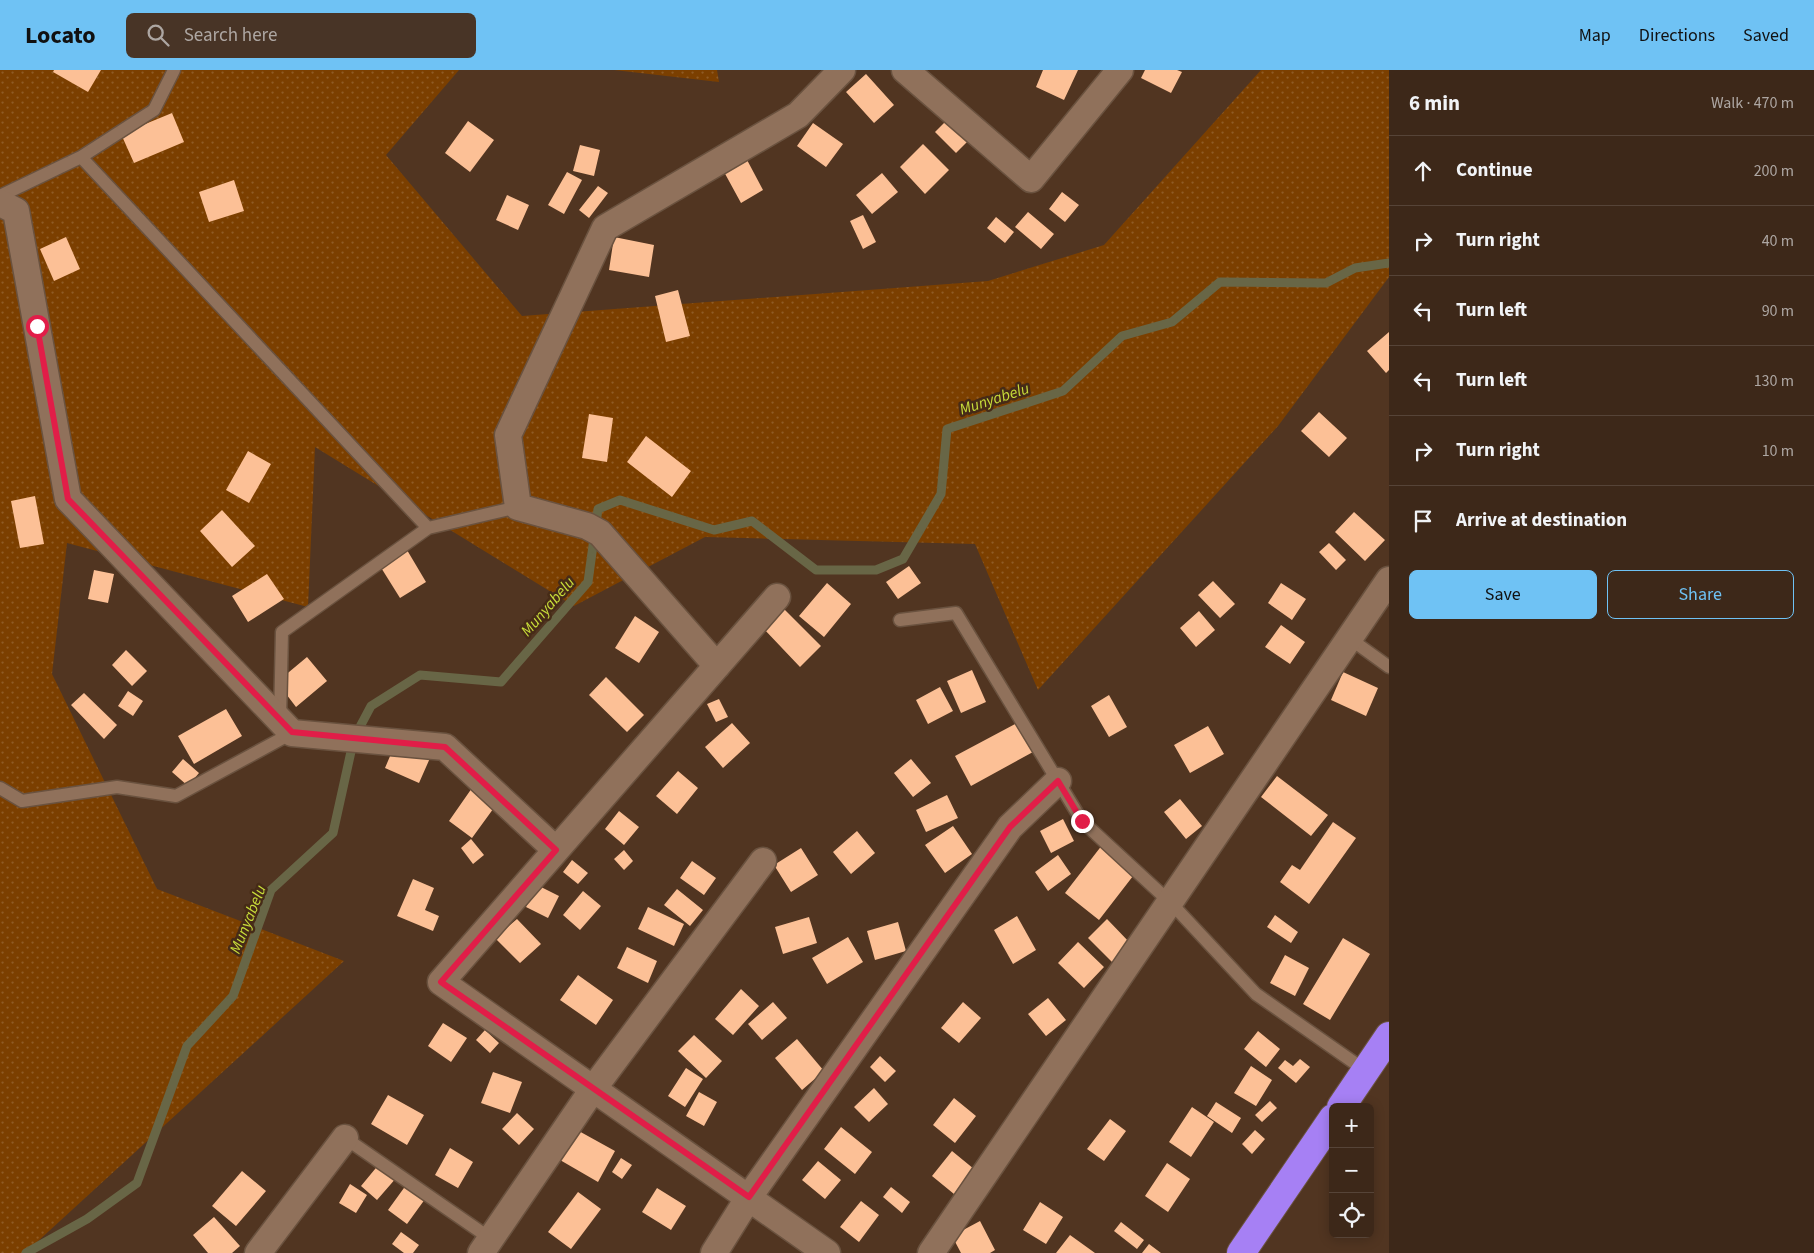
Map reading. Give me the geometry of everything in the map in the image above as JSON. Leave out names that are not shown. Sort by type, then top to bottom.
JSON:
[{"type":"highway","points":[[1344,1103],[1389,1036]]},
{"type":"highway","points":[[1241,1253],[1329,1124]]},
{"type":"street","points":[[717,666],[593,530],[518,507],[508,434],[605,228],[798,115],[842,70]]},
{"type":"street","points":[[905,70],[1031,179],[1120,70]]},
{"type":"street","points":[[0,203],[16,211],[68,499],[286,726],[445,747],[556,850]]},
{"type":"street","points":[[931,1253],[1389,580]]},
{"type":"street","points":[[777,597],[441,982],[827,1253]]},
{"type":"street","points":[[714,1253],[749,1197],[1010,827],[1058,781]]},
{"type":"street","points":[[486,1246],[593,1089],[763,861]]},
{"type":"street","points":[[258,1253],[345,1138]]},
{"type":"lane","points":[[0,196],[81,157],[154,110],[174,70]]},
{"type":"lane","points":[[81,157],[428,528]]},
{"type":"lane","points":[[0,788],[22,800],[117,788],[176,796],[286,726],[282,632],[428,528],[518,507]]},
{"type":"lane","points":[[900,620],[956,613],[1082,821],[1171,903],[1256,994],[1366,1071]]},
{"type":"lane","points":[[1349,638],[1389,667]]},
{"type":"lane","points":[[345,1138],[486,1246]]},
{"type":"shaded area","points":[[0,70],[459,70],[386,155],[522,316],[988,281],[1104,245],[1261,70],[1389,70],[1389,277],[1278,426],[1038,690],[975,544],[705,537],[574,606],[315,447],[308,607],[67,543],[52,674],[157,889],[344,961],[25,1253],[0,1253]]},
{"type":"shaded area","points":[[614,70],[717,70],[719,82]]},
{"type":"building","points":[[54,70],[101,70],[88,92],[53,72]]},
{"type":"building","points":[[1043,70],[1078,70],[1064,100],[1036,87]]},
{"type":"building","points":[[1145,70],[1177,70],[1182,72],[1171,93],[1141,78]]},
{"type":"building","points":[[866,74],[894,105],[874,123],[846,92]]},
{"type":"building","points":[[172,113],[184,142],[134,163],[121,134]]},
{"type":"building","points":[[953,114],[974,135],[956,153],[935,132]]},
{"type":"building","points":[[468,121],[494,140],[470,172],[445,153]]},
{"type":"building","points":[[813,123],[843,144],[826,167],[797,146]]},
{"type":"building","points":[[923,144],[949,170],[925,194],[900,167]]},
{"type":"building","points":[[580,145],[600,150],[594,176],[573,171]]},
{"type":"building","points":[[746,158],[763,190],[741,203],[723,170]]},
{"type":"building","points":[[567,172],[582,180],[564,214],[548,205]]},
{"type":"building","points":[[882,173],[898,192],[872,214],[856,195]]},
{"type":"building","points":[[234,180],[244,211],[209,222],[199,192]]},
{"type":"building","points":[[598,186],[608,193],[589,218],[579,210]]},
{"type":"building","points":[[1062,192],[1079,205],[1065,222],[1049,209]]},
{"type":"building","points":[[507,195],[529,205],[518,230],[496,220]]},
{"type":"building","points":[[1028,212],[1054,234],[1041,249],[1015,227]]},
{"type":"building","points":[[863,215],[876,242],[863,249],[850,221]]},
{"type":"building","points":[[996,217],[1014,232],[1005,243],[987,228]]},
{"type":"building","points":[[66,237],[80,269],[54,281],[40,249]]},
{"type":"building","points":[[614,237],[654,245],[649,277],[609,270]]},
{"type":"building","points":[[678,290],[690,336],[666,342],[655,296]]},
{"type":"building","points":[[1389,332],[1389,370],[1386,373],[1367,351]]},
{"type":"building","points":[[1319,412],[1347,438],[1329,457],[1301,431]]},
{"type":"building","points":[[589,414],[613,418],[607,462],[582,458]]},
{"type":"building","points":[[646,436],[691,471],[672,497],[627,462]]},
{"type":"building","points":[[248,451],[271,464],[249,503],[226,490]]},
{"type":"building","points":[[35,496],[44,544],[20,548],[11,501]]},
{"type":"building","points":[[222,510],[255,546],[232,567],[200,531]]},
{"type":"building","points":[[1354,512],[1385,540],[1365,561],[1335,532]]},
{"type":"building","points":[[1329,543],[1346,560],[1336,570],[1319,552]]},
{"type":"building","points":[[407,550],[426,582],[400,598],[380,566]]},
{"type":"building","points":[[909,566],[921,583],[898,599],[886,582]]},
{"type":"building","points":[[94,570],[114,574],[108,603],[88,599]]},
{"type":"building","points":[[267,574],[284,599],[248,622],[232,596]]},
{"type":"building","points":[[1213,581],[1235,604],[1220,618],[1198,595]]},
{"type":"building","points":[[827,583],[851,604],[824,637],[799,616]]},
{"type":"building","points":[[1281,583],[1306,599],[1292,620],[1268,603]]},
{"type":"building","points":[[783,608],[821,646],[800,667],[763,628]]},
{"type":"building","points":[[1199,611],[1215,630],[1196,647],[1180,628]]},
{"type":"building","points":[[635,616],[659,632],[639,663],[615,648]]},
{"type":"building","points":[[1281,625],[1305,642],[1290,664],[1265,647]]},
{"type":"building","points":[[126,650],[147,671],[132,686],[112,665]]},
{"type":"building","points":[[307,657],[327,681],[296,707],[277,682]]},
{"type":"building","points":[[972,670],[986,702],[961,713],[947,681]]},
{"type":"building","points":[[1343,672],[1378,688],[1366,716],[1331,700]]},
{"type":"building","points":[[606,677],[644,715],[627,732],[589,695]]},
{"type":"building","points":[[940,687],[953,711],[928,724],[916,700]]},
{"type":"building","points":[[128,691],[143,701],[133,716],[118,706]]},
{"type":"building","points":[[84,693],[117,725],[104,739],[71,705]]},
{"type":"building","points":[[1109,695],[1127,727],[1109,737],[1091,706]]},
{"type":"building","points":[[719,699],[728,717],[716,722],[707,704]]},
{"type":"building","points":[[226,709],[242,736],[194,764],[178,736]]},
{"type":"building","points":[[732,723],[750,743],[723,768],[705,747]]},
{"type":"building","points":[[1017,723],[1033,752],[971,786],[955,756]]},
{"type":"building","points":[[1208,726],[1224,754],[1190,773],[1174,745]]},
{"type":"building","points":[[399,735],[434,749],[419,783],[385,768]]},
{"type":"building","points":[[183,759],[199,773],[188,786],[172,772]]},
{"type":"building","points":[[911,759],[931,783],[913,797],[894,773]]},
{"type":"building","points":[[678,771],[698,788],[677,814],[656,796]]},
{"type":"building","points":[[1277,776],[1328,815],[1311,836],[1261,797]]},
{"type":"building","points":[[472,788],[496,805],[472,838],[449,821]]},
{"type":"building","points":[[947,795],[958,818],[926,832],[916,810]]},
{"type":"building","points":[[1180,799],[1202,826],[1186,839],[1164,812]]},
{"type":"building","points":[[619,811],[639,827],[624,845],[605,829]]},
{"type":"building","points":[[1063,819],[1074,841],[1051,853],[1040,831]]},
{"type":"building","points":[[1333,822],[1356,838],[1309,904],[1280,882],[1292,865],[1300,870]]},
{"type":"building","points":[[953,826],[972,854],[945,873],[925,845]]},
{"type":"building","points":[[857,831],[875,853],[851,874],[833,852]]},
{"type":"building","points":[[471,839],[484,855],[473,864],[461,848]]},
{"type":"building","points":[[1106,840],[1140,867],[1099,920],[1065,893]]},
{"type":"building","points":[[801,848],[818,875],[791,892],[774,865]]},
{"type":"building","points":[[624,850],[633,861],[624,870],[614,859]]},
{"type":"building","points":[[1058,855],[1071,874],[1048,891],[1035,872]]},
{"type":"building","points":[[572,860],[588,873],[578,884],[563,872]]},
{"type":"building","points":[[692,861],[716,878],[704,895],[680,878]]},
{"type":"building","points":[[413,879],[434,888],[425,910],[439,916],[433,931],[397,916]]},
{"type":"building","points":[[537,885],[559,896],[548,918],[526,907]]},
{"type":"building","points":[[677,889],[703,910],[690,926],[664,905]]},
{"type":"building","points":[[583,891],[601,906],[580,930],[563,915]]},
{"type":"building","points":[[648,907],[684,924],[674,946],[638,929]]},
{"type":"building","points":[[1275,915],[1298,932],[1291,943],[1267,927]]},
{"type":"building","points":[[1017,916],[1036,950],[1013,964],[994,930]]},
{"type":"building","points":[[809,917],[817,943],[783,954],[775,927]]},
{"type":"building","points":[[517,919],[541,944],[520,963],[495,938]]},
{"type":"building","points":[[1107,919],[1131,944],[1112,962],[1088,938]]},
{"type":"building","points":[[898,922],[906,951],[875,960],[867,931]]},
{"type":"building","points":[[848,937],[863,962],[827,984],[812,958]]},
{"type":"building","points":[[1343,938],[1370,954],[1330,1020],[1303,1004]]},
{"type":"building","points":[[1078,942],[1104,967],[1084,988],[1058,963]]},
{"type":"building","points":[[627,947],[657,961],[648,983],[617,968]]},
{"type":"building","points":[[1285,955],[1309,968],[1295,996],[1270,983]]},
{"type":"building","points":[[578,975],[613,1000],[596,1025],[560,1000]]},
{"type":"building","points":[[741,989],[759,1006],[733,1035],[715,1019]]},
{"type":"building","points":[[1048,998],[1066,1020],[1046,1036],[1028,1014]]},
{"type":"building","points":[[773,1002],[787,1018],[762,1040],[748,1024]]},
{"type":"building","points":[[963,1002],[981,1018],[959,1043],[941,1028]]},
{"type":"building","points":[[443,1023],[467,1038],[451,1062],[428,1046]]},
{"type":"building","points":[[485,1030],[499,1043],[490,1053],[476,1040]]},
{"type":"building","points":[[1258,1031],[1280,1049],[1266,1067],[1244,1049]]},
{"type":"building","points":[[694,1035],[722,1061],[706,1078],[678,1051]]},
{"type":"building","points":[[797,1039],[824,1071],[802,1090],[775,1058]]},
{"type":"building","points":[[880,1056],[896,1071],[885,1082],[870,1067]]},
{"type":"building","points":[[1300,1059],[1310,1067],[1296,1083],[1278,1068],[1285,1060],[1293,1066]]},
{"type":"building","points":[[1251,1066],[1272,1080],[1256,1106],[1234,1093]]},
{"type":"building","points":[[686,1068],[703,1079],[685,1107],[668,1096]]},
{"type":"building","points":[[493,1072],[522,1082],[510,1113],[481,1103]]},
{"type":"building","points":[[874,1088],[888,1104],[869,1122],[854,1107]]},
{"type":"building","points":[[699,1092],[717,1102],[704,1126],[686,1116]]},
{"type":"building","points":[[388,1095],[424,1115],[407,1145],[371,1124]]},
{"type":"building","points":[[954,1098],[976,1116],[955,1143],[933,1125]]},
{"type":"building","points":[[1270,1101],[1277,1108],[1262,1122],[1255,1115]]},
{"type":"building","points":[[1216,1102],[1241,1118],[1232,1133],[1207,1116]]},
{"type":"building","points":[[1192,1107],[1214,1122],[1191,1157],[1169,1142]]},
{"type":"building","points":[[517,1113],[534,1129],[519,1145],[502,1129]]},
{"type":"building","points":[[1110,1119],[1126,1131],[1104,1161],[1087,1149]]},
{"type":"building","points":[[841,1127],[872,1152],[855,1174],[824,1149]]},
{"type":"building","points":[[577,1130],[615,1151],[598,1182],[560,1160]]},
{"type":"building","points":[[1255,1130],[1265,1139],[1252,1154],[1242,1144]]},
{"type":"building","points":[[450,1148],[473,1162],[458,1188],[435,1175]]},
{"type":"building","points":[[952,1151],[974,1169],[954,1194],[932,1176]]},
{"type":"building","points":[[621,1158],[632,1165],[622,1179],[612,1172]]},
{"type":"building","points":[[818,1161],[841,1180],[825,1199],[802,1180]]},
{"type":"building","points":[[380,1163],[397,1177],[377,1200],[361,1186]]},
{"type":"building","points":[[1167,1163],[1190,1179],[1168,1212],[1145,1196]]},
{"type":"building","points":[[242,1171],[266,1191],[236,1226],[212,1206]]},
{"type":"building","points":[[409,1181],[428,1195],[407,1224],[388,1210]]},
{"type":"building","points":[[350,1184],[367,1195],[356,1213],[339,1203]]},
{"type":"building","points":[[891,1187],[910,1202],[902,1213],[883,1197]]},
{"type":"building","points":[[657,1188],[686,1206],[671,1230],[642,1212]]},
{"type":"building","points":[[578,1192],[601,1209],[571,1249],[548,1232]]},
{"type":"building","points":[[861,1201],[879,1215],[859,1242],[840,1227]]},
{"type":"building","points":[[1040,1202],[1063,1217],[1046,1244],[1023,1230]]},
{"type":"building","points":[[214,1217],[240,1246],[232,1253],[208,1253],[193,1235]]},
{"type":"building","points":[[980,1221],[995,1250],[990,1253],[961,1253],[952,1236]]},
{"type":"building","points":[[1121,1222],[1144,1240],[1137,1249],[1114,1231]]},
{"type":"building","points":[[401,1232],[419,1245],[413,1253],[404,1253],[392,1244]]},
{"type":"building","points":[[1070,1235],[1095,1253],[1056,1253]]},
{"type":"building","points":[[1149,1244],[1161,1253],[1142,1253]]},
{"type":"waterway","name":"Munyabelu","points":[[26,1253],[87,1219],[137,1183],[187,1046],[233,996],[271,890],[333,833],[354,738],[371,706],[420,675],[501,682],[588,582],[598,509],[620,500],[714,530],[752,521],[816,570],[876,570],[903,559],[941,494],[947,429],[1063,391],[1122,336],[1172,322],[1220,282],[1326,283],[1355,268],[1389,263]]},
{"type":"route","points":[[37,326],[68,499],[292,732],[445,747],[556,850],[441,982],[749,1197],[1010,827],[1058,781],[1082,821]]}]
